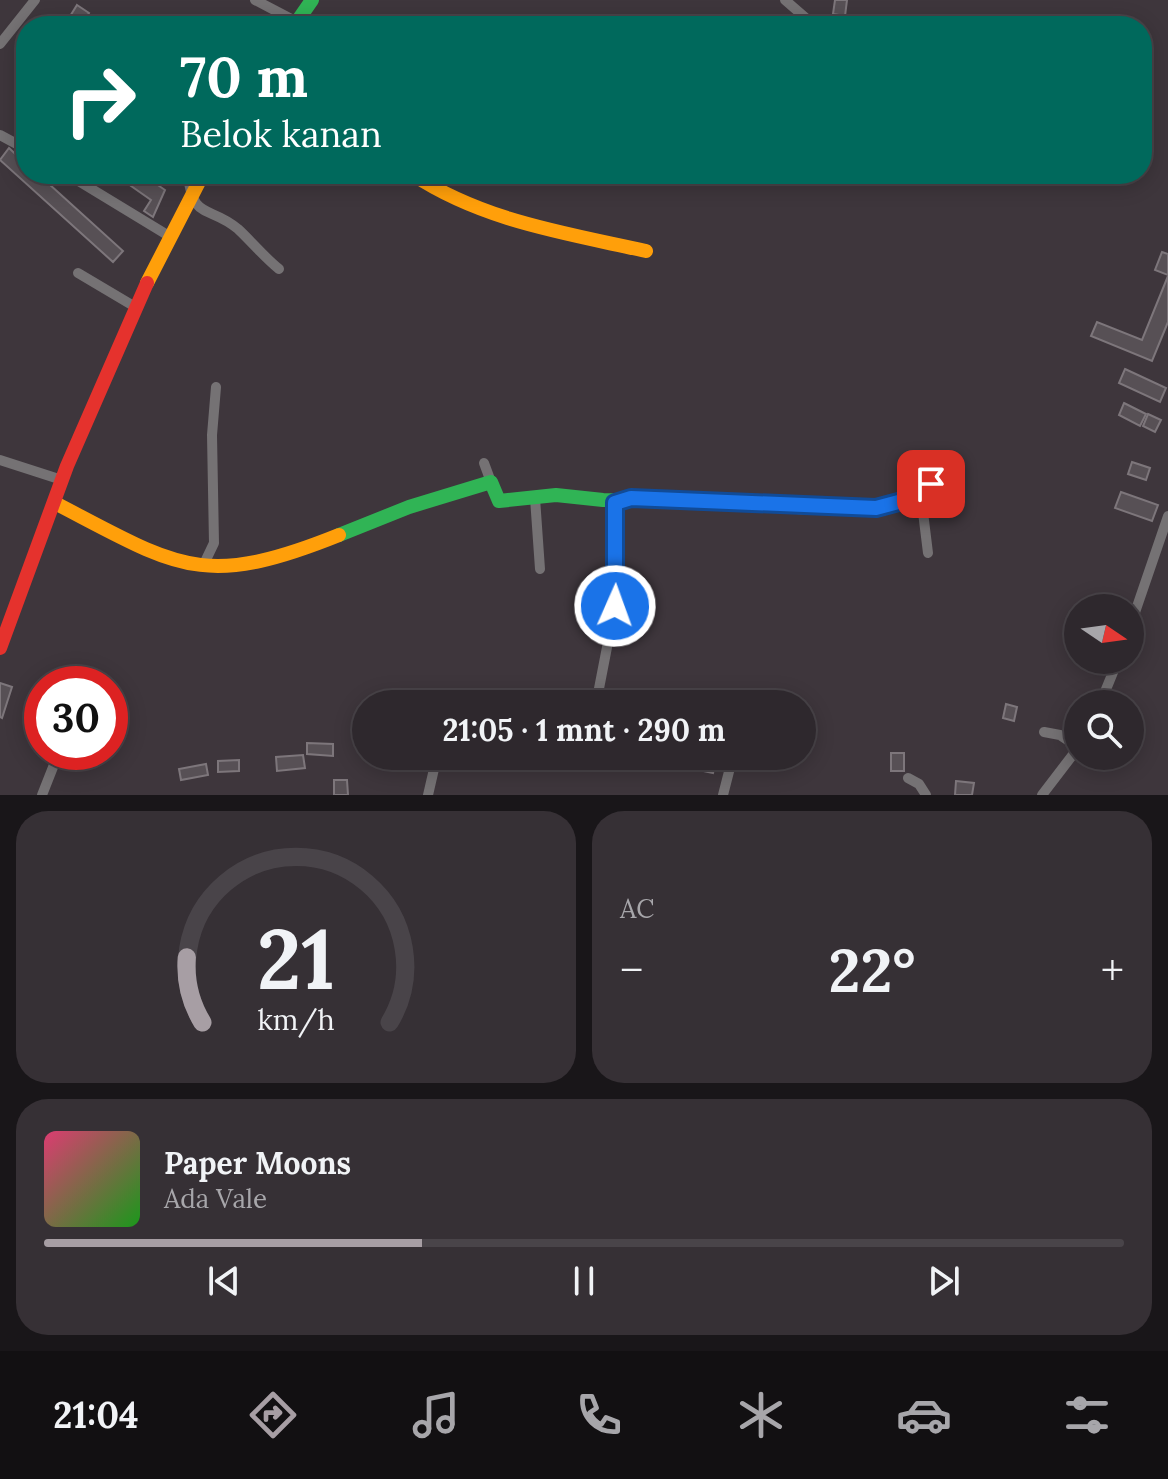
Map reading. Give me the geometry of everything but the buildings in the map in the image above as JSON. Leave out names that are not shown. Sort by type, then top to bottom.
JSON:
[{"type":"street","points":[[22,16],[35,0]]},
{"type":"street","points":[[255,0],[281,16]]},
{"type":"street","points":[[786,1],[802,16]]},
{"type":"street","points":[[0,44],[16,24]]},
{"type":"street","points":[[83,184],[169,236]]},
{"type":"street","points":[[189,184],[190,197],[203,212],[221,218],[240,231],[279,269]]},
{"type":"street","points":[[0,648],[101,383],[169,236],[197,184]]},
{"type":"street","points":[[429,184],[464,204],[646,251]]},
{"type":"street","points":[[78,273],[137,308]]},
{"type":"street","points":[[203,566],[210,557],[214,543],[212,435],[216,387]]},
{"type":"street","points":[[0,460],[62,480]]},
{"type":"street","points":[[484,463],[499,501],[554,495],[597,498],[615,503],[631,498],[876,508],[926,490],[928,553]]},
{"type":"street","points":[[55,503],[169,560],[203,566],[247,566],[415,505],[491,482]]},
{"type":"street","points":[[535,498],[540,569]]},
{"type":"street","points":[[599,690],[615,606],[615,503]]},
{"type":"street","points":[[1141,594],[1168,516]]},
{"type":"street","points":[[1044,732],[1064,738]]},
{"type":"street","points":[[1042,795],[1064,766]]},
{"type":"street","points":[[42,795],[52,770]]},
{"type":"street","points":[[428,795],[434,770]]},
{"type":"street","points":[[723,795],[729,770]]},
{"type":"street","points":[[908,778],[919,784],[926,795]]},
{"type":"traffic: fast","points":[[301,16],[312,0]]},
{"type":"traffic: fast","points":[[339,535],[409,507],[491,482],[499,501],[556,495],[603,500],[707,501]]},
{"type":"traffic: slow","points":[[147,283],[198,184]]},
{"type":"traffic: slow","points":[[429,184],[467,203],[525,223],[646,251]]},
{"type":"traffic: slow","points":[[707,501],[791,507],[859,507],[914,496],[931,484]]},
{"type":"traffic: slow","points":[[55,503],[132,543],[192,564],[221,566],[254,562],[339,535]]},
{"type":"traffic: jam","points":[[0,648],[67,466],[147,283]]},
{"type":"route","points":[[615,606],[618,551],[615,503],[631,498],[876,508],[921,496],[931,484]]}]
